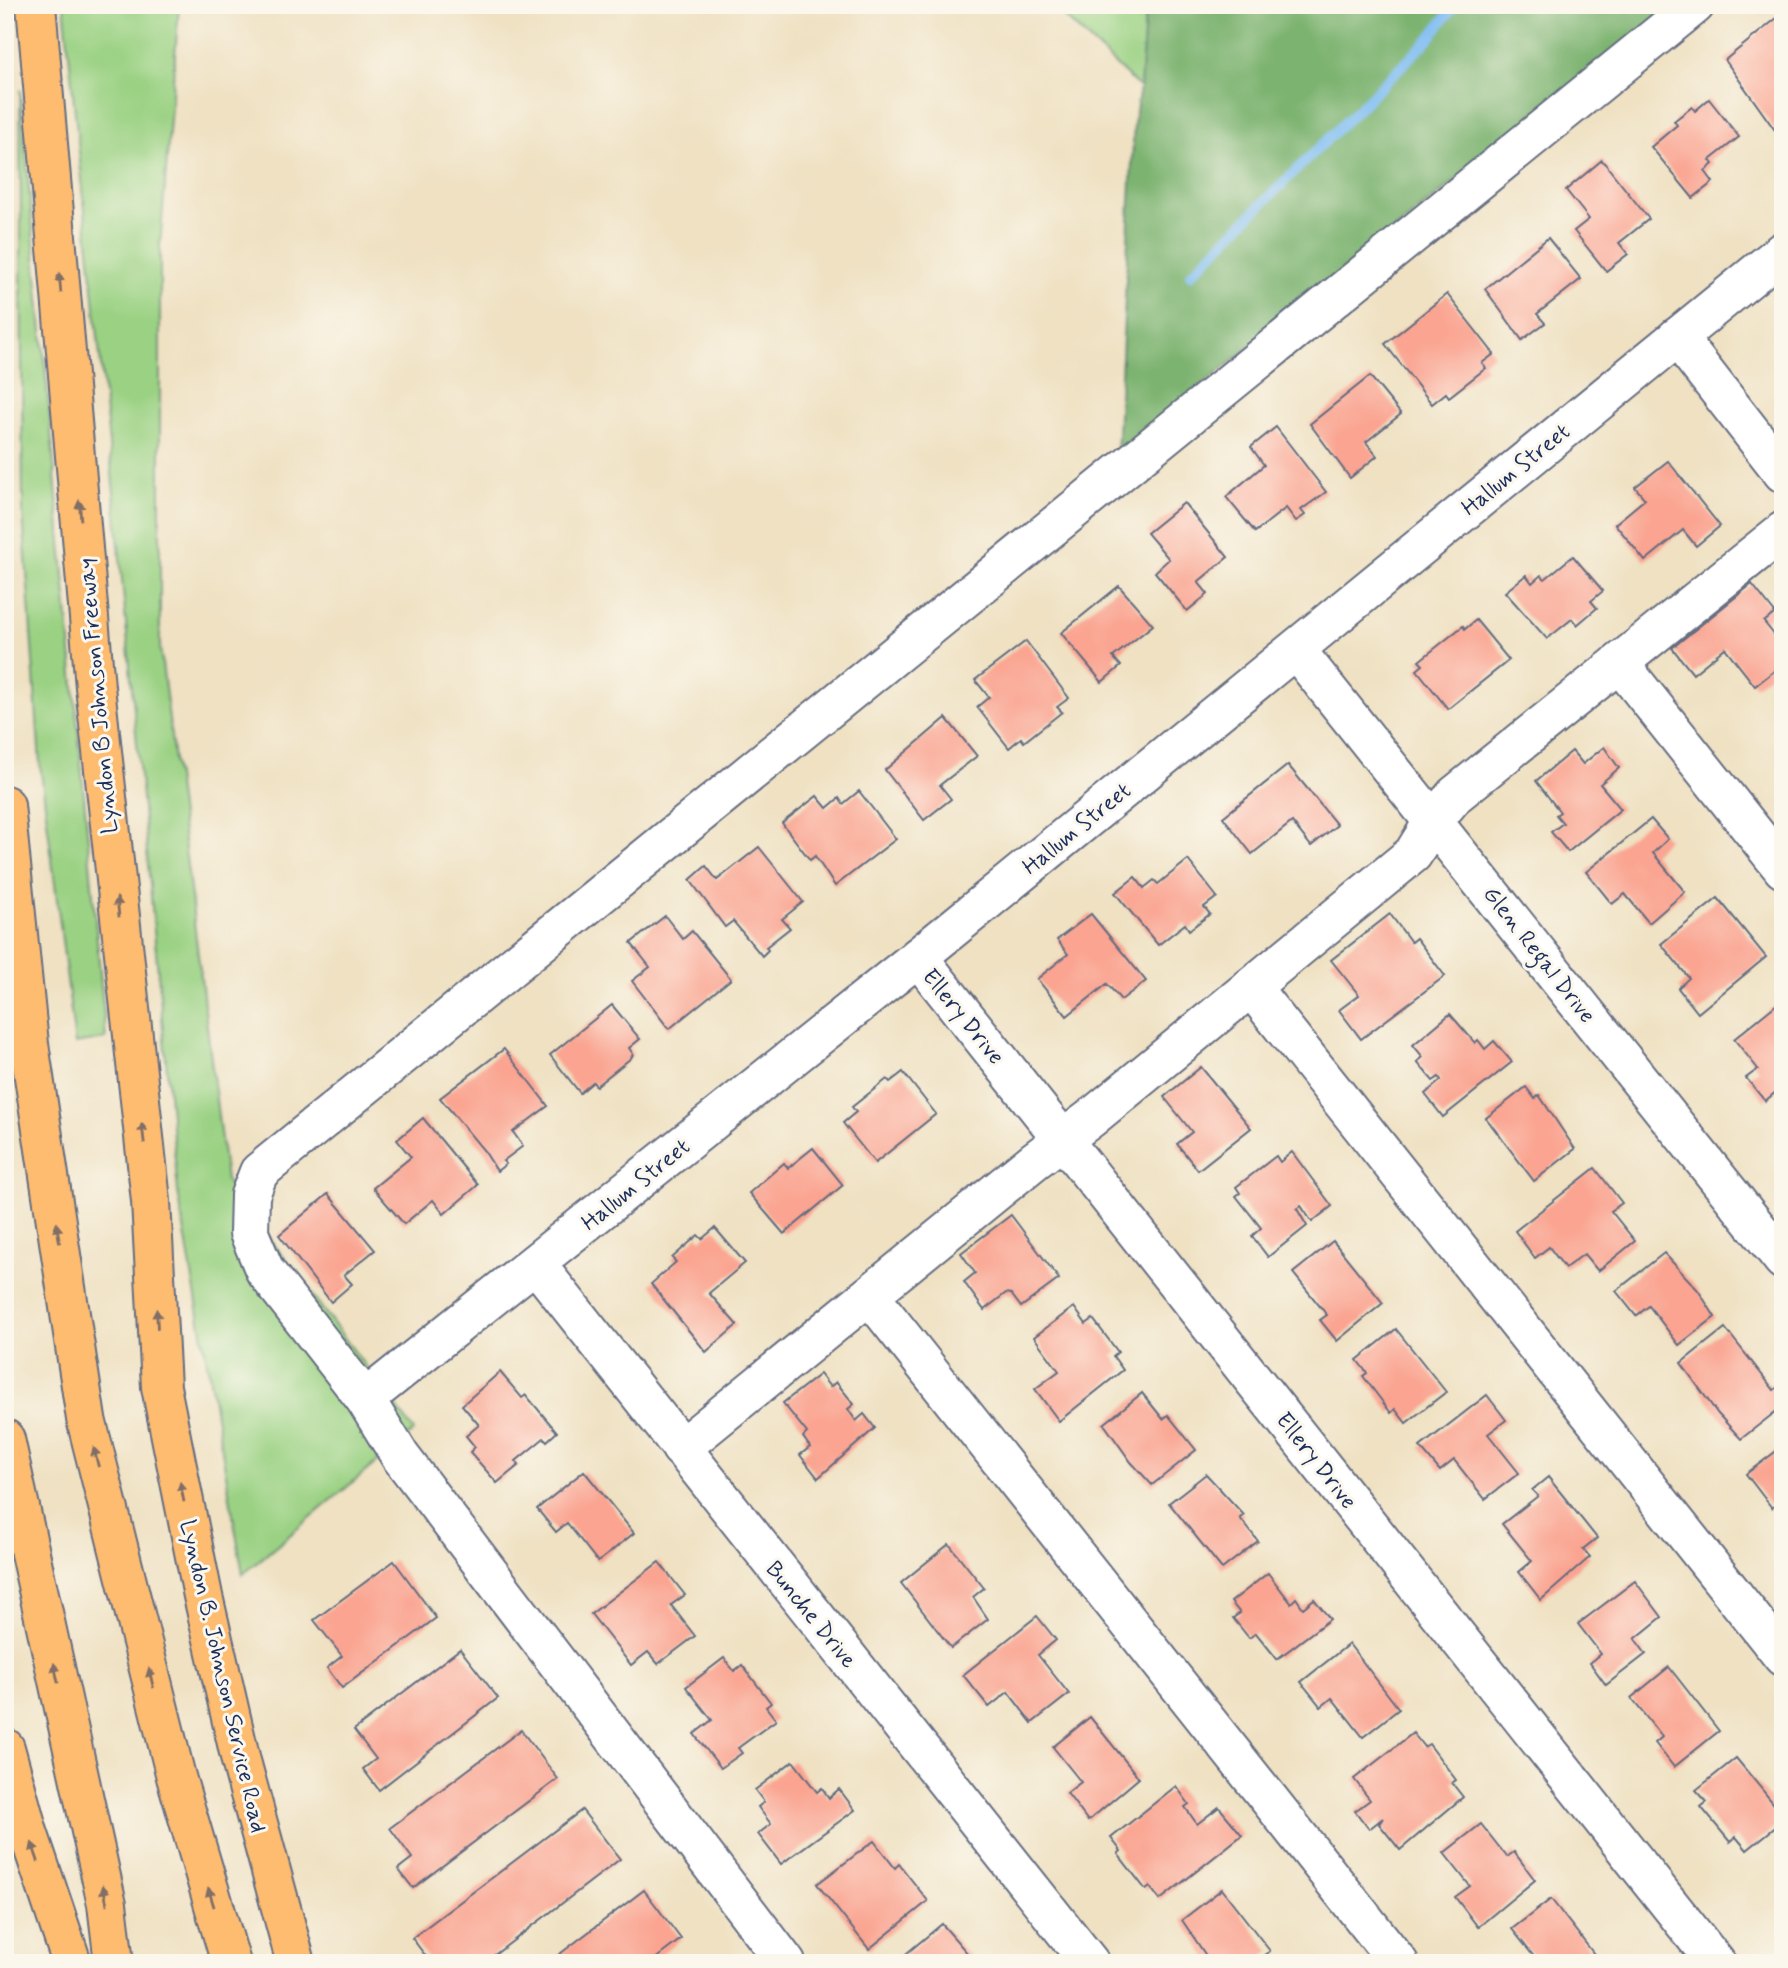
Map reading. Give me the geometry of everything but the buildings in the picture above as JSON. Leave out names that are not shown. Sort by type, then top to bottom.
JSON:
[{"type":"main road","name":"Lyndon B Johnson Freeway","points":[[36,5],[95,687],[151,1201],[161,1387]]},
{"type":"main road","points":[[5,806],[29,1044],[86,1419],[176,1777],[231,1963]]},
{"type":"main road","name":"Lyndon B. Johnson Service Road","points":[[161,1387],[203,1596],[241,1761],[296,1963]]},
{"type":"main road","points":[[5,1439],[107,1904],[114,1963]]},
{"type":"main road","points":[[5,1748],[28,1832],[72,1963]]},
{"type":"street","points":[[786,1963],[400,1456],[365,1399],[265,1270],[248,1233],[250,1195],[259,1172],[1695,5]]},
{"type":"street","name":"Hallum Street","points":[[365,1399],[918,957],[1783,251]]},
{"type":"street","points":[[1677,337],[1783,473]]},
{"type":"street","points":[[681,1448],[1034,1161],[1064,1140],[1413,854],[1434,820],[1455,795],[1783,530]]},
{"type":"street","name":"Glen Regal Drive","points":[[1296,650],[1783,1260]]},
{"type":"street","points":[[1620,663],[1783,869]]},
{"type":"street","name":"Ellery Drive","points":[[918,957],[1716,1963]]},
{"type":"street","points":[[1251,987],[1783,1657]]},
{"type":"street","name":"Bunche Drive","points":[[536,1264],[1090,1963]]},
{"type":"street","points":[[870,1296],[1399,1963]]},
{"type":"green space","points":[[64,5],[179,5],[160,247],[160,647],[226,1180],[414,1431],[243,1574],[178,1192],[115,503]]},
{"type":"green space","points":[[1052,5],[1146,5],[1140,88]]},
{"type":"green space","points":[[1146,5],[1674,5],[1117,454],[1134,123],[1140,88]]},
{"type":"green space","points":[[20,89],[106,1039],[75,1044],[40,764],[23,514]]},
{"type":"waterway","points":[[1190,275],[1429,39],[1455,5]]}]
